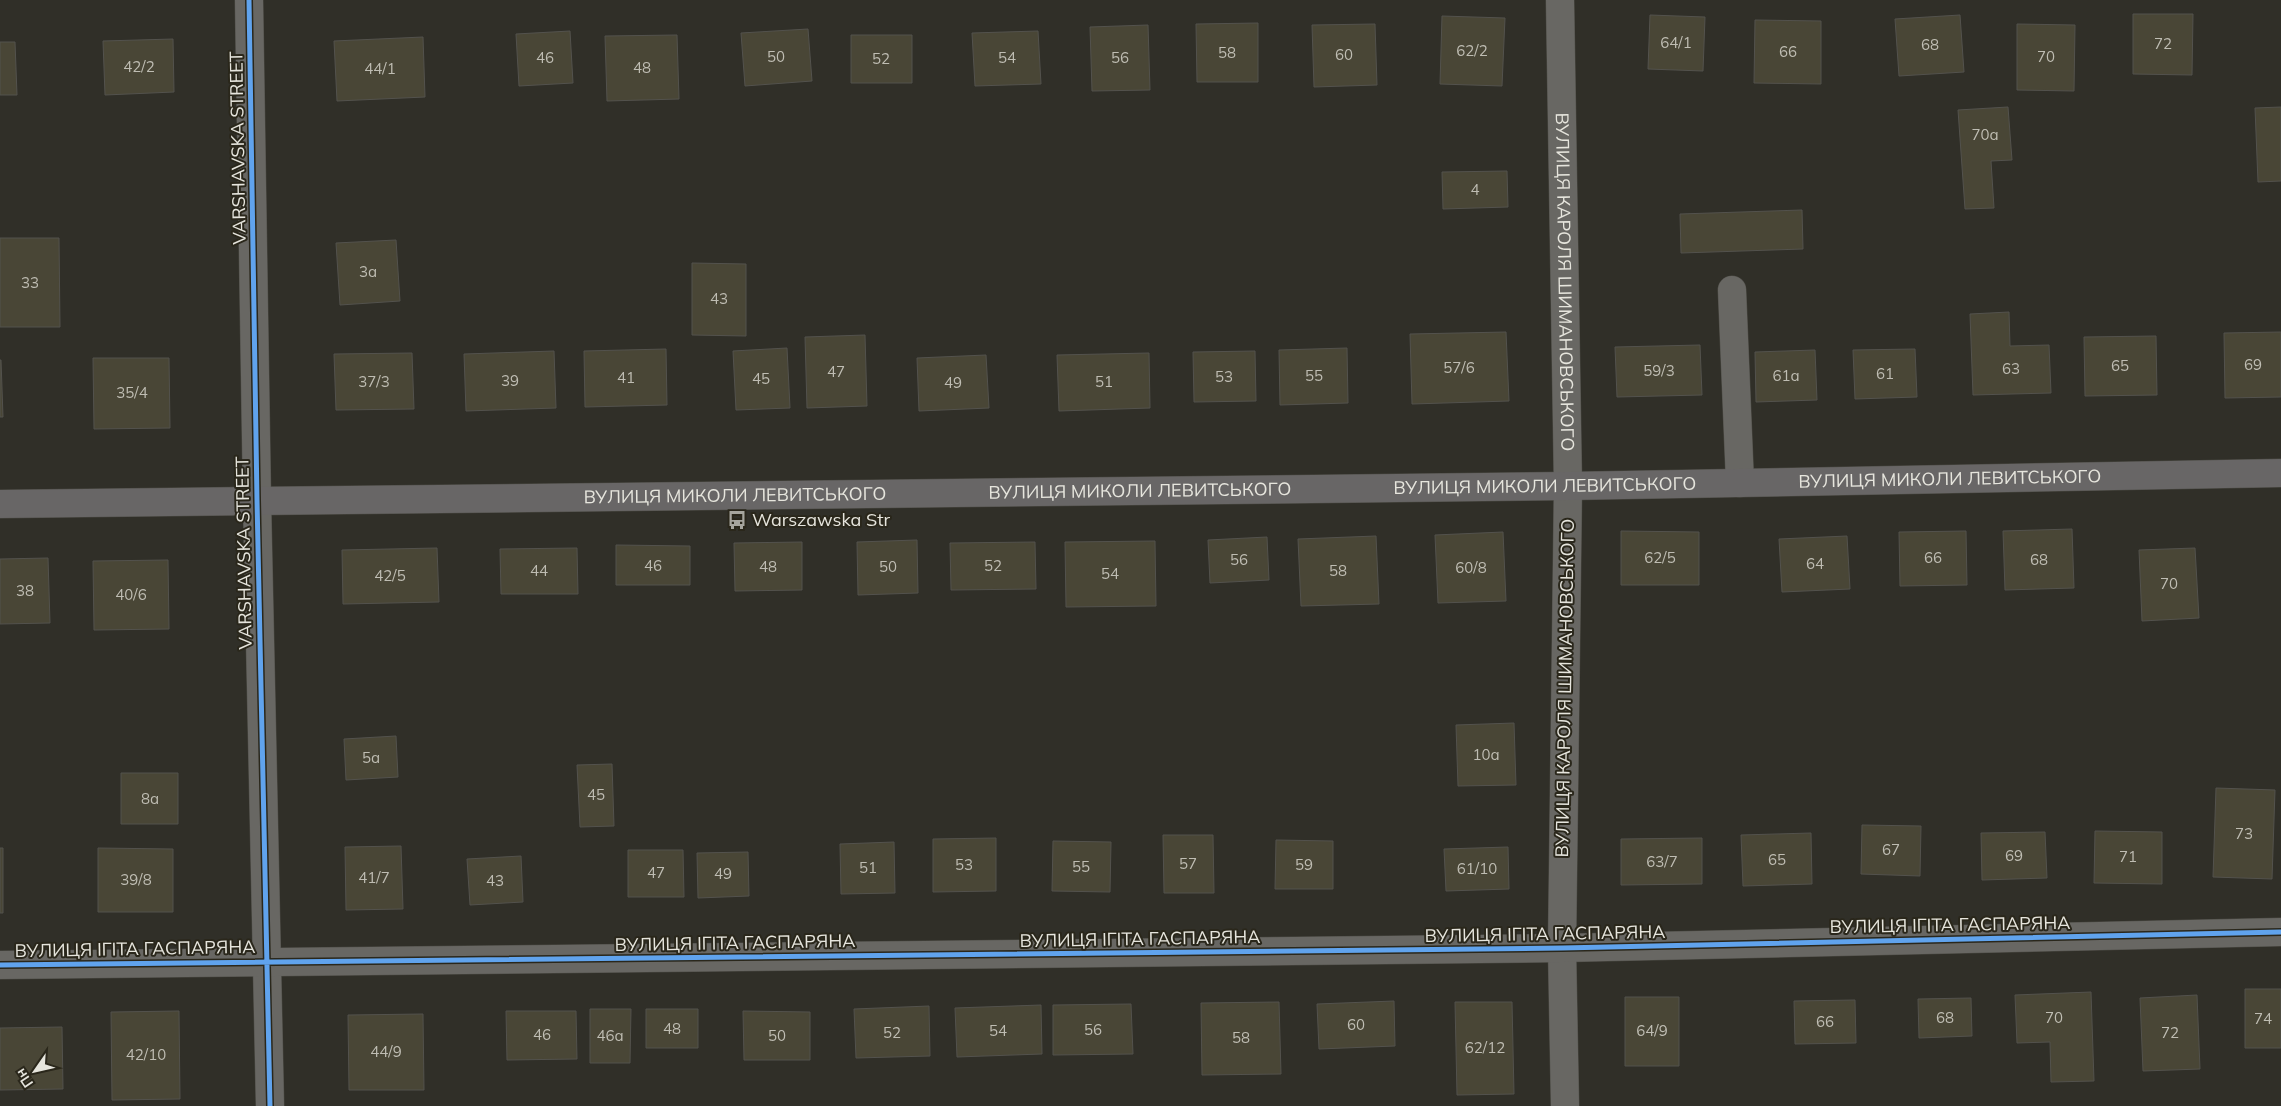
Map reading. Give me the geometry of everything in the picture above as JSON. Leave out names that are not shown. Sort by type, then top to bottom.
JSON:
[{"type":"main road","name":"ВУЛИЦЯ МИКОЛИ ЛЕВИТСЬКОГО","points":[[0,504],[1568,486],[2281,473]]},
{"type":"street","name":"VARSHAVSKA STREET","points":[[249,0],[270,1106]]},
{"type":"street","name":"ВУЛИЦЯ КАРОЛЯ ШИМАНОВСЬКОГО","points":[[1560,0],[1568,486],[1562,948],[1565,1106]]},
{"type":"street","points":[[1732,290],[1740,483]]},
{"type":"street","name":"ВУЛИЦЯ ІГІТА ГАСПАРЯНА","points":[[0,965],[1562,948],[2281,932]]},
{"type":"building","points":[[2133,14],[2193,14],[2192,75],[2133,74]]},
{"type":"building","points":[[1650,15],[1705,17],[1703,71],[1648,69]]},
{"type":"building","points":[[1960,15],[1964,72],[1899,76],[1895,19]]},
{"type":"building","points":[[1442,16],[1505,18],[1502,86],[1440,84]]},
{"type":"building","points":[[1755,20],[1821,21],[1821,84],[1754,83]]},
{"type":"building","points":[[1258,23],[1258,82],[1197,82],[1196,24]]},
{"type":"building","points":[[1375,24],[1377,85],[1314,87],[1312,25]]},
{"type":"building","points":[[2017,24],[2075,25],[2074,91],[2017,90]]},
{"type":"building","points":[[1148,25],[1150,90],[1092,91],[1090,27]]},
{"type":"building","points":[[808,29],[812,81],[745,86],[741,33]]},
{"type":"building","points":[[570,31],[573,83],[519,86],[516,34]]},
{"type":"building","points":[[1038,31],[1041,84],[975,86],[972,33]]},
{"type":"building","points":[[677,35],[679,99],[607,101],[605,36]]},
{"type":"building","points":[[851,35],[912,35],[912,83],[851,83]]},
{"type":"building","points":[[423,37],[425,97],[337,101],[334,41]]},
{"type":"building","points":[[173,39],[174,92],[105,95],[103,41]]},
{"type":"building","points":[[0,42],[15,42],[17,95],[0,95]]},
{"type":"building","points":[[2008,107],[2012,160],[1991,161],[1994,208],[1965,209],[1958,110]]},
{"type":"building","points":[[2281,107],[2281,181],[2258,182],[2255,108]]},
{"type":"building","points":[[1507,171],[1508,207],[1443,209],[1442,172]]},
{"type":"building","points":[[1802,210],[1803,249],[1681,253],[1680,214]]},
{"type":"building","points":[[0,238],[59,238],[60,327],[0,327]]},
{"type":"building","points":[[396,240],[400,301],[340,305],[336,243]]},
{"type":"building","points":[[692,263],[746,264],[746,336],[692,335]]},
{"type":"building","points":[[2009,312],[2010,346],[2049,345],[2051,393],[1973,395],[1970,314]]},
{"type":"building","points":[[1506,332],[1509,401],[1412,404],[1410,334]]},
{"type":"building","points":[[2281,332],[2281,397],[2225,398],[2224,333]]},
{"type":"building","points":[[865,335],[867,406],[807,408],[805,337]]},
{"type":"building","points":[[2156,336],[2157,395],[2085,396],[2084,337]]},
{"type":"building","points":[[1700,345],[1702,395],[1617,397],[1615,347]]},
{"type":"building","points":[[787,348],[790,408],[736,410],[733,351]]},
{"type":"building","points":[[1347,348],[1348,403],[1280,405],[1279,350]]},
{"type":"building","points":[[666,349],[667,405],[585,407],[584,351]]},
{"type":"building","points":[[1915,349],[1917,397],[1855,399],[1853,350]]},
{"type":"building","points":[[1815,350],[1817,400],[1756,402],[1755,352]]},
{"type":"building","points":[[554,351],[556,408],[466,411],[464,354]]},
{"type":"building","points":[[1255,351],[1256,401],[1194,402],[1193,352]]},
{"type":"building","points":[[412,353],[414,409],[336,410],[334,354]]},
{"type":"building","points":[[1149,353],[1150,408],[1059,411],[1057,355]]},
{"type":"building","points":[[986,355],[989,408],[919,411],[917,358]]},
{"type":"building","points":[[93,358],[169,358],[170,428],[94,429]]},
{"type":"building","points":[[1,360],[3,417],[0,417]]},
{"type":"building","points":[[2072,529],[2074,588],[2005,590],[2003,531]]},
{"type":"building","points":[[1621,531],[1699,532],[1699,585],[1621,585]]},
{"type":"building","points":[[1966,531],[1967,585],[1900,586],[1899,532]]},
{"type":"building","points":[[1503,532],[1506,601],[1438,603],[1435,535]]},
{"type":"building","points":[[1376,536],[1379,604],[1301,606],[1298,539]]},
{"type":"building","points":[[1847,536],[1850,589],[1782,592],[1779,539]]},
{"type":"building","points":[[1267,537],[1269,580],[1210,583],[1208,540]]},
{"type":"building","points":[[917,540],[918,593],[858,595],[857,542]]},
{"type":"building","points":[[1155,541],[1156,606],[1066,607],[1065,542]]},
{"type":"building","points":[[802,542],[802,590],[735,591],[734,543]]},
{"type":"building","points":[[1035,542],[1036,589],[951,590],[950,543]]},
{"type":"building","points":[[616,545],[690,546],[690,585],[616,585]]},
{"type":"building","points":[[437,548],[439,602],[343,604],[342,550]]},
{"type":"building","points":[[577,548],[578,594],[501,594],[500,549]]},
{"type":"building","points":[[2195,548],[2199,618],[2142,621],[2139,550]]},
{"type":"building","points":[[48,558],[50,623],[0,624],[0,559]]},
{"type":"building","points":[[168,560],[169,629],[94,630],[93,561]]},
{"type":"building","points":[[1514,723],[1516,785],[1458,786],[1456,725]]},
{"type":"building","points":[[396,736],[398,777],[346,780],[344,739]]},
{"type":"building","points":[[612,764],[614,826],[580,827],[577,765]]},
{"type":"building","points":[[121,773],[178,773],[178,824],[121,824]]},
{"type":"building","points":[[2216,788],[2275,790],[2272,879],[2213,877]]},
{"type":"building","points":[[1862,825],[1921,826],[1920,876],[1861,874]]},
{"type":"building","points":[[2095,831],[2162,832],[2162,884],[2094,883]]},
{"type":"building","points":[[2045,832],[2047,878],[1982,880],[1981,833]]},
{"type":"building","points":[[1811,833],[1812,884],[1743,886],[1741,835]]},
{"type":"building","points":[[1163,835],[1213,835],[1214,893],[1164,893]]},
{"type":"building","points":[[996,838],[996,891],[933,892],[933,839]]},
{"type":"building","points":[[1702,838],[1702,884],[1621,885],[1621,839]]},
{"type":"building","points":[[1276,840],[1333,841],[1333,889],[1275,889]]},
{"type":"building","points":[[1053,841],[1111,842],[1110,892],[1052,891]]},
{"type":"building","points":[[894,842],[895,893],[841,894],[840,844]]},
{"type":"building","points":[[401,846],[403,909],[346,910],[345,847]]},
{"type":"building","points":[[1508,847],[1509,889],[1446,891],[1444,849]]},
{"type":"building","points":[[0,848],[3,848],[3,913],[0,913]]},
{"type":"building","points":[[98,848],[173,849],[173,912],[98,912]]},
{"type":"building","points":[[628,850],[683,850],[684,897],[628,897]]},
{"type":"building","points":[[748,852],[749,896],[698,898],[697,853]]},
{"type":"building","points":[[521,856],[523,902],[470,905],[467,859]]},
{"type":"building","points":[[2245,989],[2281,989],[2281,1048],[2245,1048]]},
{"type":"building","points":[[2091,992],[2094,1081],[2051,1082],[2050,1042],[2017,1043],[2015,995]]},
{"type":"building","points":[[2197,995],[2200,1069],[2143,1071],[2140,998]]},
{"type":"building","points":[[1625,997],[1679,997],[1679,1066],[1625,1066]]},
{"type":"building","points":[[1971,998],[1972,1036],[1919,1038],[1918,999]]},
{"type":"building","points":[[1855,1000],[1856,1043],[1795,1044],[1794,1001]]},
{"type":"building","points":[[1394,1001],[1395,1046],[1319,1049],[1317,1004]]},
{"type":"building","points":[[1279,1002],[1281,1074],[1202,1075],[1201,1003]]},
{"type":"building","points":[[1455,1002],[1512,1002],[1514,1094],[1457,1095]]},
{"type":"building","points":[[1131,1004],[1133,1054],[1053,1055],[1053,1005]]},
{"type":"building","points":[[1041,1005],[1042,1054],[957,1057],[955,1008]]},
{"type":"building","points":[[929,1006],[930,1056],[856,1058],[854,1009]]},
{"type":"building","points":[[590,1009],[631,1009],[630,1063],[590,1063]]},
{"type":"building","points":[[646,1009],[698,1009],[698,1048],[646,1048]]},
{"type":"building","points":[[179,1011],[180,1099],[112,1100],[111,1012]]},
{"type":"building","points":[[506,1011],[576,1011],[577,1059],[507,1060]]},
{"type":"building","points":[[743,1011],[810,1012],[810,1060],[744,1060]]},
{"type":"building","points":[[423,1014],[424,1090],[349,1090],[348,1015]]},
{"type":"building","points":[[62,1027],[63,1089],[0,1090],[0,1028]]},
{"type":"cycle path","points":[[249,0],[270,1106]]},
{"type":"cycle path","points":[[0,965],[1562,948],[2281,932]]},
{"type":"place","name":"Warszawska Str","points":[[737,520]]}]
